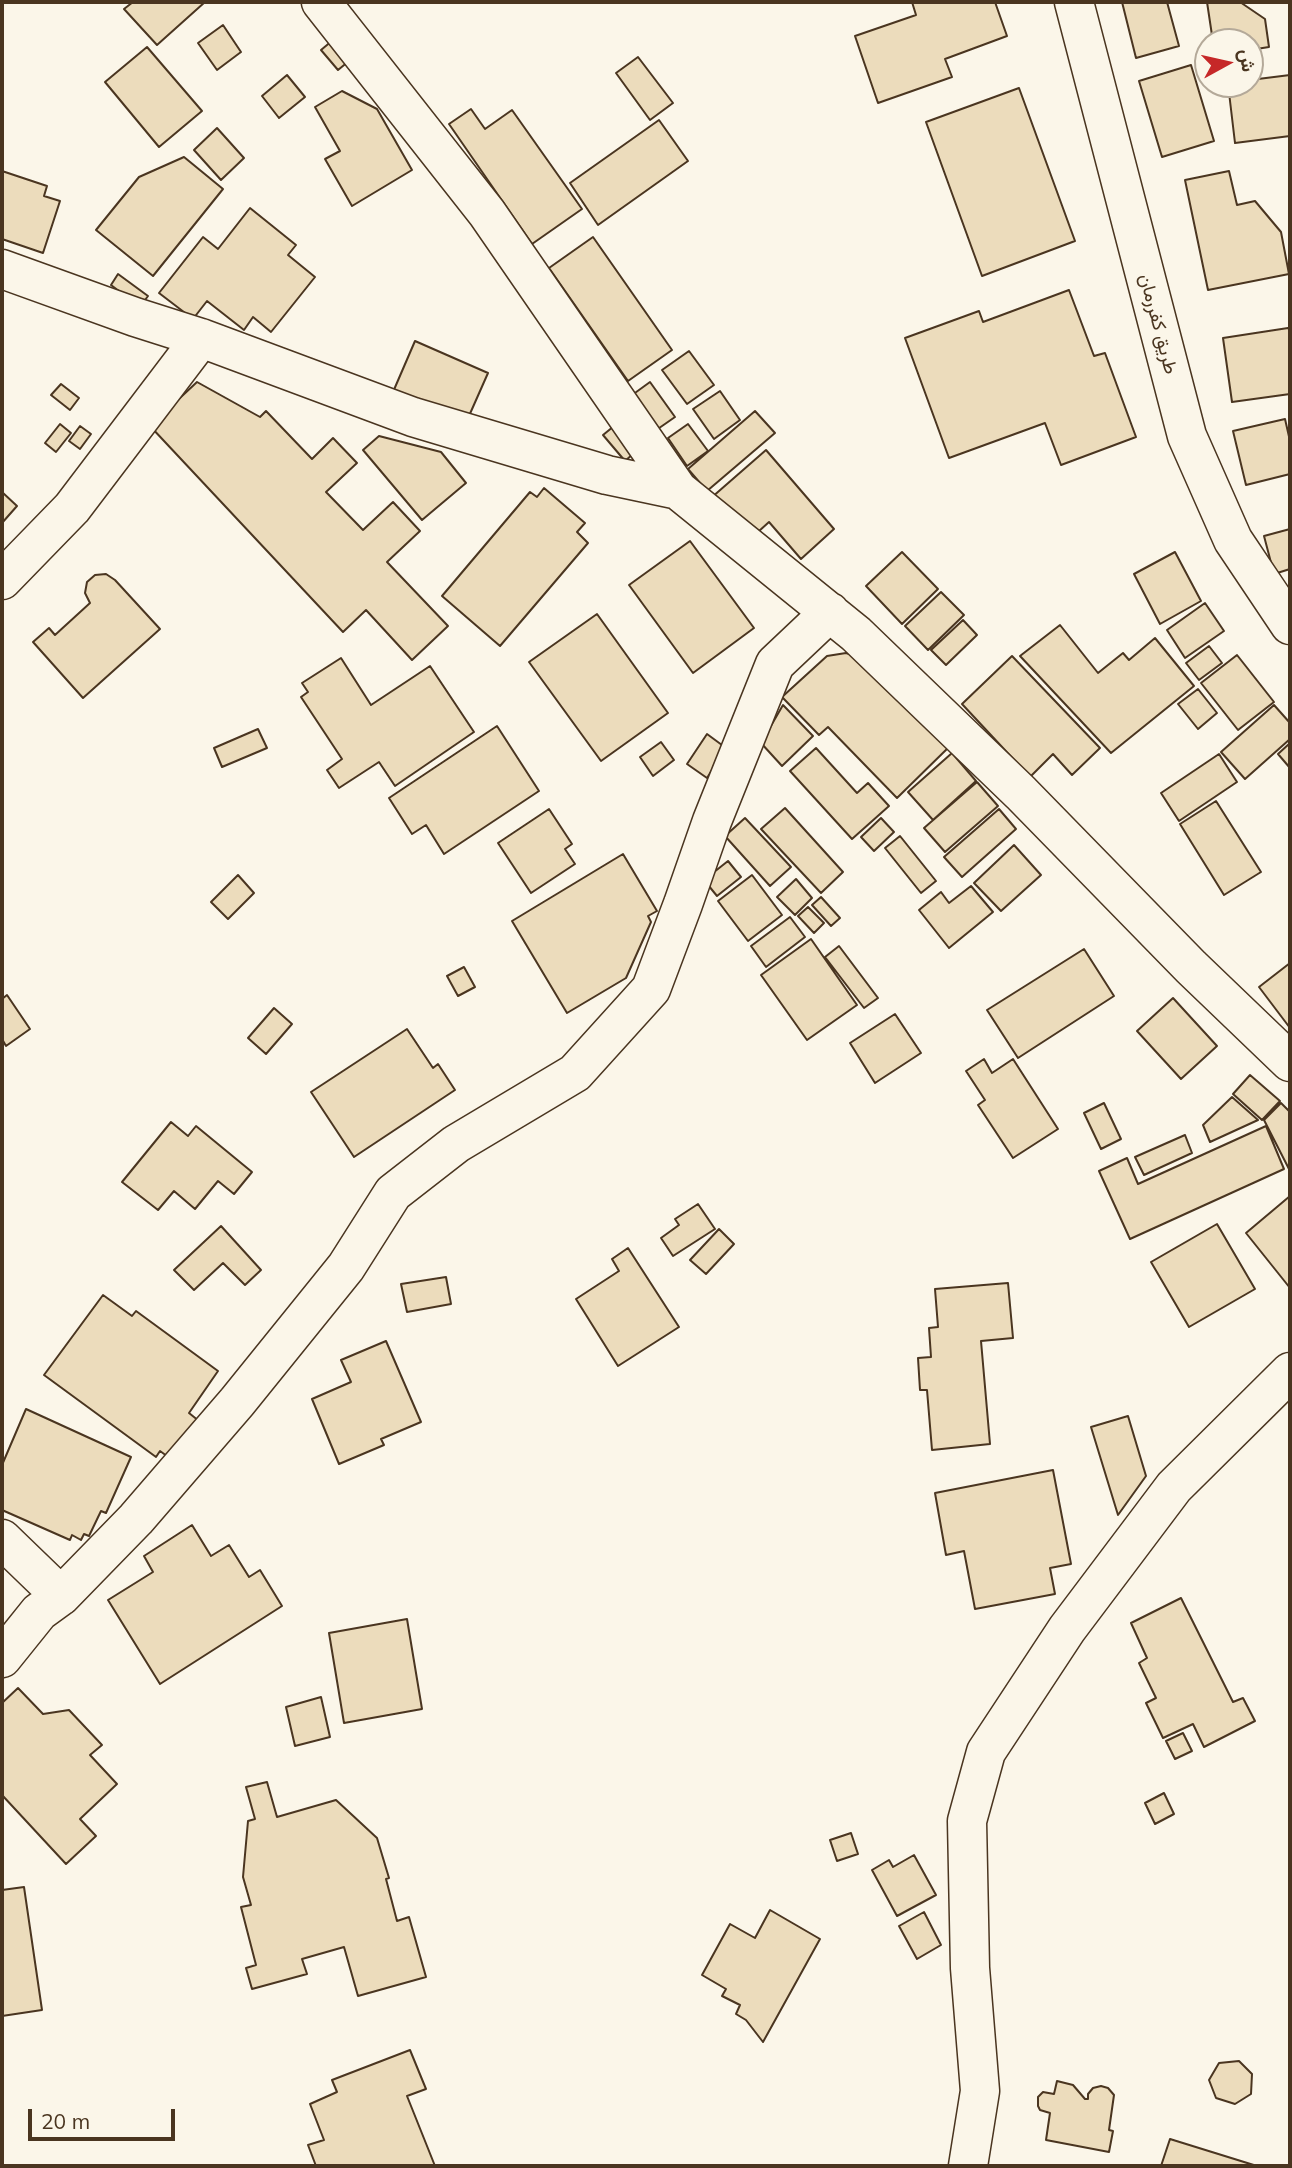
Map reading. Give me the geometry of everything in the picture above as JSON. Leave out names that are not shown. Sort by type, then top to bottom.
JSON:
[{"type":"street","points":[[321,2],[488,213],[678,490],[856,634],[1021,793],[1191,967],[1290,1062]]},
{"type":"street","name":"طريق كفررمان","points":[[1074,2],[1187,436],[1233,540],[1290,625]]},
{"type":"street","points":[[2,269],[201,338],[413,417],[607,475],[678,490]]},
{"type":"street","points":[[2,580],[72,508],[201,338]]},
{"type":"street","points":[[2,1658],[39,1612],[61,1596],[136,1519],[237,1402],[346,1267],[393,1193],[456,1144],[575,1073],[651,989],[712,821],[775,664],[830,612]]},
{"type":"street","points":[[968,2166],[980,2091],[970,1968],[967,1821],[986,1752],[1067,1629],[1174,1488],[1290,1372]]},
{"type":"street","points":[[2,1539],[61,1596]]},
{"type":"building","points":[[133,2],[205,2],[157,45],[124,9]]},
{"type":"building","points":[[912,2],[995,2],[1007,36],[945,59],[952,77],[878,103],[855,36],[916,15]]},
{"type":"building","points":[[1122,2],[1167,2],[1179,46],[1136,58]]},
{"type":"building","points":[[1207,2],[1240,2],[1265,19],[1269,47],[1264,48],[1264,28],[1211,28]]},
{"type":"building","points":[[223,25],[241,52],[217,70],[198,43]]},
{"type":"building","points":[[333,40],[349,61],[338,70],[321,50]]},
{"type":"building","points":[[147,47],[202,111],[159,147],[105,82]]},
{"type":"building","points":[[638,57],[673,103],[650,120],[616,73]]},
{"type":"building","points":[[1191,65],[1194,98],[1201,98],[1214,141],[1162,157],[1139,81]]},
{"type":"building","points":[[287,75],[305,97],[279,118],[262,96]]},
{"type":"building","points":[[1290,75],[1290,136],[1235,143],[1230,98],[1264,98],[1264,78]]},
{"type":"building","points":[[1019,88],[1075,241],[982,276],[926,122]]},
{"type":"building","points":[[342,91],[377,109],[412,170],[352,206],[325,159],[340,151],[315,107]]},
{"type":"building","points":[[471,109],[485,129],[512,110],[582,209],[532,244],[449,124]]},
{"type":"building","points":[[659,120],[688,161],[598,225],[570,183]]},
{"type":"building","points":[[217,128],[244,158],[221,180],[194,150]]},
{"type":"building","points":[[184,157],[223,189],[153,276],[96,230],[139,177]]},
{"type":"building","points":[[2,171],[47,186],[44,196],[60,201],[43,253],[2,239]]},
{"type":"building","points":[[1229,171],[1237,205],[1255,201],[1281,232],[1289,274],[1208,290],[1185,180]]},
{"type":"building","points":[[250,208],[296,245],[288,255],[315,277],[271,332],[253,317],[244,330],[207,301],[193,319],[159,293],[203,237],[218,249]]},
{"type":"building","points":[[593,237],[672,350],[628,381],[549,268]]},
{"type":"building","points":[[118,274],[148,296],[140,307],[111,285]]},
{"type":"building","points":[[1069,290],[1094,356],[1105,353],[1136,437],[1061,465],[1045,423],[949,458],[905,338],[979,311],[983,322]]},
{"type":"building","points":[[1288,328],[1290,394],[1232,402],[1223,338]]},
{"type":"building","points":[[415,341],[488,373],[465,425],[393,392]]},
{"type":"building","points":[[689,351],[714,385],[687,404],[662,370]]},
{"type":"building","points":[[197,382],[260,417],[266,411],[312,459],[333,438],[357,463],[326,492],[363,530],[393,502],[420,531],[387,562],[448,626],[412,660],[366,610],[343,632],[150,426]]},
{"type":"building","points":[[650,382],[675,417],[652,433],[628,398]]},
{"type":"building","points":[[61,384],[79,398],[70,410],[51,395]]},
{"type":"building","points":[[720,391],[740,420],[714,439],[693,409]]},
{"type":"building","points":[[755,411],[775,433],[707,491],[688,469]]},
{"type":"building","points":[[1285,419],[1290,441],[1290,474],[1246,485],[1233,431]]},
{"type":"building","points":[[619,422],[641,447],[625,461],[603,435]]},
{"type":"building","points":[[60,424],[71,433],[56,452],[45,443]]},
{"type":"building","points":[[688,424],[708,451],[687,466],[668,438]]},
{"type":"building","points":[[80,426],[91,434],[80,449],[69,441]]},
{"type":"building","points":[[379,436],[441,452],[466,483],[422,520],[363,450]]},
{"type":"building","points":[[766,450],[834,529],[801,559],[769,522],[748,541],[711,498]]},
{"type":"building","points":[[544,488],[585,523],[577,532],[588,543],[500,646],[442,596],[530,492],[537,497]]},
{"type":"building","points":[[2,492],[17,506],[2,523]]},
{"type":"building","points":[[1290,529],[1290,569],[1274,574],[1264,536]]},
{"type":"building","points":[[690,541],[754,628],[693,673],[629,585]]},
{"type":"building","points":[[902,552],[938,589],[902,624],[866,586]]},
{"type":"building","points":[[1175,552],[1201,601],[1160,624],[1134,574]]},
{"type":"building","points":[[106,574],[115,580],[160,629],[83,698],[33,642],[49,628],[55,635],[90,603],[85,593],[87,582],[95,575]]},
{"type":"building","points":[[941,592],[964,615],[928,650],[905,626]]},
{"type":"building","points":[[1205,603],[1224,631],[1185,658],[1167,630]]},
{"type":"building","points":[[597,614],[668,713],[601,761],[529,662]]},
{"type":"building","points":[[963,620],[977,635],[946,665],[931,650]]},
{"type":"building","points":[[1060,625],[1098,673],[1123,653],[1129,660],[1155,638],[1194,686],[1111,753],[1020,656]]},
{"type":"building","points":[[1209,646],[1222,663],[1199,680],[1186,663]]},
{"type":"building","points":[[846,653],[865,659],[951,745],[897,798],[828,727],[819,735],[782,697],[827,656]]},
{"type":"building","points":[[1237,655],[1274,702],[1238,730],[1201,683]]},
{"type":"building","points":[[1012,656],[1100,748],[1072,775],[1053,754],[1030,777],[962,704]]},
{"type":"building","points":[[341,658],[371,705],[430,666],[474,732],[395,786],[379,762],[339,788],[327,770],[342,759],[301,697],[308,692],[302,683]]},
{"type":"building","points":[[1198,689],[1217,713],[1198,729],[1178,704]]},
{"type":"building","points":[[783,705],[813,736],[782,766],[761,743]]},
{"type":"building","points":[[1274,705],[1290,723],[1290,739],[1245,779],[1221,752]]},
{"type":"building","points":[[497,726],[539,791],[444,854],[426,825],[412,834],[389,798]]},
{"type":"building","points":[[258,729],[267,748],[222,767],[214,748]]},
{"type":"building","points":[[707,734],[726,748],[707,778],[687,764]]},
{"type":"building","points":[[661,742],[674,760],[653,776],[640,757]]},
{"type":"building","points":[[1290,743],[1290,768],[1278,754]]},
{"type":"building","points":[[816,748],[857,793],[868,783],[889,806],[852,839],[790,771]]},
{"type":"building","points":[[952,753],[976,781],[933,820],[908,792]]},
{"type":"building","points":[[1219,754],[1237,782],[1179,821],[1161,793]]},
{"type":"building","points":[[977,782],[998,806],[945,852],[924,828]]},
{"type":"building","points":[[1216,801],[1261,872],[1224,895],[1180,824]]},
{"type":"building","points":[[785,808],[843,872],[821,893],[761,829]]},
{"type":"building","points":[[549,809],[572,844],[565,849],[575,864],[531,893],[498,843]]},
{"type":"building","points":[[999,809],[1016,829],[962,877],[944,857]]},
{"type":"building","points":[[745,818],[791,867],[770,886],[725,836]]},
{"type":"building","points":[[881,818],[894,832],[874,851],[861,837]]},
{"type":"building","points":[[900,836],[936,881],[921,893],[885,848]]},
{"type":"building","points":[[1014,845],[1041,875],[1001,911],[974,883]]},
{"type":"building","points":[[623,854],[657,911],[648,916],[651,922],[626,978],[567,1013],[512,921]]},
{"type":"building","points":[[728,861],[741,877],[717,896],[704,880]]},
{"type":"building","points":[[238,875],[254,893],[228,919],[211,902]]},
{"type":"building","points":[[752,875],[782,915],[748,941],[718,901]]},
{"type":"building","points":[[796,879],[812,898],[795,915],[777,897]]},
{"type":"building","points":[[971,886],[993,912],[949,948],[919,910],[941,892],[949,903]]},
{"type":"building","points":[[821,897],[840,918],[831,926],[812,905]]},
{"type":"building","points":[[808,907],[824,923],[814,933],[798,916]]},
{"type":"building","points":[[790,917],[805,937],[766,967],[751,946]]},
{"type":"building","points":[[811,939],[857,1005],[807,1040],[761,975]]},
{"type":"building","points":[[839,946],[878,998],[864,1008],[825,957]]},
{"type":"building","points":[[1084,949],[1114,996],[1018,1058],[987,1010]]},
{"type":"building","points":[[1290,963],[1290,1028],[1259,987]]},
{"type":"building","points":[[464,967],[475,987],[458,996],[447,976]]},
{"type":"building","points":[[7,995],[30,1029],[6,1046],[2,1039],[2,999]]},
{"type":"building","points":[[1173,998],[1217,1046],[1181,1079],[1137,1031]]},
{"type":"building","points":[[274,1008],[292,1024],[266,1054],[248,1038]]},
{"type":"building","points":[[895,1014],[921,1053],[875,1083],[850,1043]]},
{"type":"building","points":[[407,1029],[433,1068],[438,1064],[455,1090],[354,1157],[311,1092]]},
{"type":"building","points":[[984,1059],[992,1073],[1013,1059],[1058,1129],[1013,1158],[978,1105],[985,1100],[966,1071]]},
{"type":"building","points":[[1250,1075],[1280,1101],[1262,1120],[1233,1094]]},
{"type":"building","points":[[1232,1097],[1258,1120],[1210,1142],[1203,1125]]},
{"type":"building","points":[[1104,1103],[1121,1139],[1101,1149],[1084,1113]]},
{"type":"building","points":[[1281,1103],[1290,1112],[1290,1171],[1264,1120]]},
{"type":"building","points":[[171,1122],[188,1136],[196,1126],[252,1172],[234,1194],[218,1181],[195,1209],[174,1191],[158,1210],[122,1182]]},
{"type":"building","points":[[1266,1126],[1284,1169],[1130,1239],[1099,1171],[1127,1158],[1138,1184]]},
{"type":"building","points":[[1185,1135],[1192,1153],[1144,1175],[1135,1157]]},
{"type":"building","points":[[1290,1196],[1290,1288],[1246,1233]]},
{"type":"building","points":[[698,1204],[715,1229],[673,1256],[661,1238],[679,1225],[675,1219]]},
{"type":"building","points":[[1217,1224],[1255,1289],[1189,1327],[1151,1262]]},
{"type":"building","points":[[221,1226],[261,1270],[245,1285],[223,1263],[194,1290],[174,1270]]},
{"type":"building","points":[[719,1229],[734,1244],[706,1274],[690,1260]]},
{"type":"building","points":[[628,1248],[679,1327],[618,1366],[576,1299],[619,1271],[612,1259]]},
{"type":"building","points":[[446,1277],[451,1304],[407,1312],[401,1284]]},
{"type":"building","points":[[1008,1283],[1013,1338],[981,1341],[990,1444],[932,1450],[927,1390],[920,1390],[918,1358],[931,1357],[929,1328],[938,1327],[935,1289]]},
{"type":"building","points":[[103,1295],[132,1316],[136,1311],[218,1371],[189,1413],[199,1421],[171,1459],[160,1451],[156,1457],[44,1375]]},
{"type":"building","points":[[386,1341],[421,1422],[381,1439],[384,1445],[339,1464],[312,1399],[351,1382],[341,1360]]},
{"type":"building","points":[[26,1409],[131,1457],[106,1513],[101,1511],[89,1536],[84,1534],[81,1540],[72,1535],[70,1540],[2,1510],[2,1465]]},
{"type":"building","points":[[1128,1416],[1146,1476],[1118,1515],[1091,1427]]},
{"type":"building","points":[[1053,1470],[1071,1564],[1050,1568],[1055,1594],[975,1609],[964,1551],[946,1555],[935,1493]]},
{"type":"building","points":[[192,1525],[211,1556],[229,1545],[249,1577],[260,1570],[282,1606],[160,1684],[108,1600],[153,1572],[144,1556]]},
{"type":"building","points":[[1181,1598],[1233,1702],[1243,1698],[1255,1721],[1204,1747],[1193,1724],[1163,1738],[1146,1703],[1156,1698],[1139,1663],[1147,1658],[1131,1623]]},
{"type":"building","points":[[407,1619],[422,1709],[344,1723],[329,1633]]},
{"type":"building","points":[[18,1688],[43,1714],[69,1710],[102,1745],[90,1755],[117,1784],[80,1819],[96,1836],[66,1864],[2,1795],[2,1703]]},
{"type":"building","points":[[321,1697],[330,1737],[295,1746],[286,1707]]},
{"type":"building","points":[[1183,1733],[1192,1751],[1175,1759],[1166,1741]]},
{"type":"building","points":[[267,1782],[277,1817],[336,1800],[377,1838],[389,1878],[386,1879],[397,1921],[409,1917],[426,1977],[358,1996],[344,1947],[302,1959],[307,1974],[252,1989],[246,1968],[256,1965],[241,1907],[251,1905],[243,1877],[248,1821],[255,1819],[246,1787]]},
{"type":"building","points":[[1164,1793],[1174,1814],[1155,1824],[1145,1803]]},
{"type":"building","points":[[851,1833],[858,1854],[837,1861],[830,1840]]},
{"type":"building","points":[[914,1855],[936,1895],[897,1916],[872,1870],[889,1860],[893,1867]]},
{"type":"building","points":[[24,1887],[42,2010],[2,2016],[2,1890]]},
{"type":"building","points":[[770,1910],[820,1939],[763,2042],[746,2020],[736,2014],[740,2005],[722,1996],[726,1989],[702,1975],[730,1924],[755,1938]]},
{"type":"building","points":[[924,1912],[941,1945],[917,1959],[899,1926]]},
{"type":"building","points":[[410,2050],[426,2089],[407,2096],[435,2166],[316,2166],[308,2145],[324,2140],[310,2104],[337,2092],[332,2080]]},
{"type":"building","points":[[1239,2061],[1252,2074],[1251,2094],[1235,2104],[1216,2098],[1209,2080],[1219,2063]]},
{"type":"building","points":[[1057,2081],[1073,2085],[1085,2099],[1088,2099],[1093,2088],[1101,2086],[1108,2088],[1114,2095],[1109,2130],[1113,2131],[1109,2152],[1046,2140],[1050,2113],[1040,2110],[1038,2097],[1043,2092],[1054,2094]]},
{"type":"building","points":[[1170,2139],[1257,2166],[1161,2166]]}]
